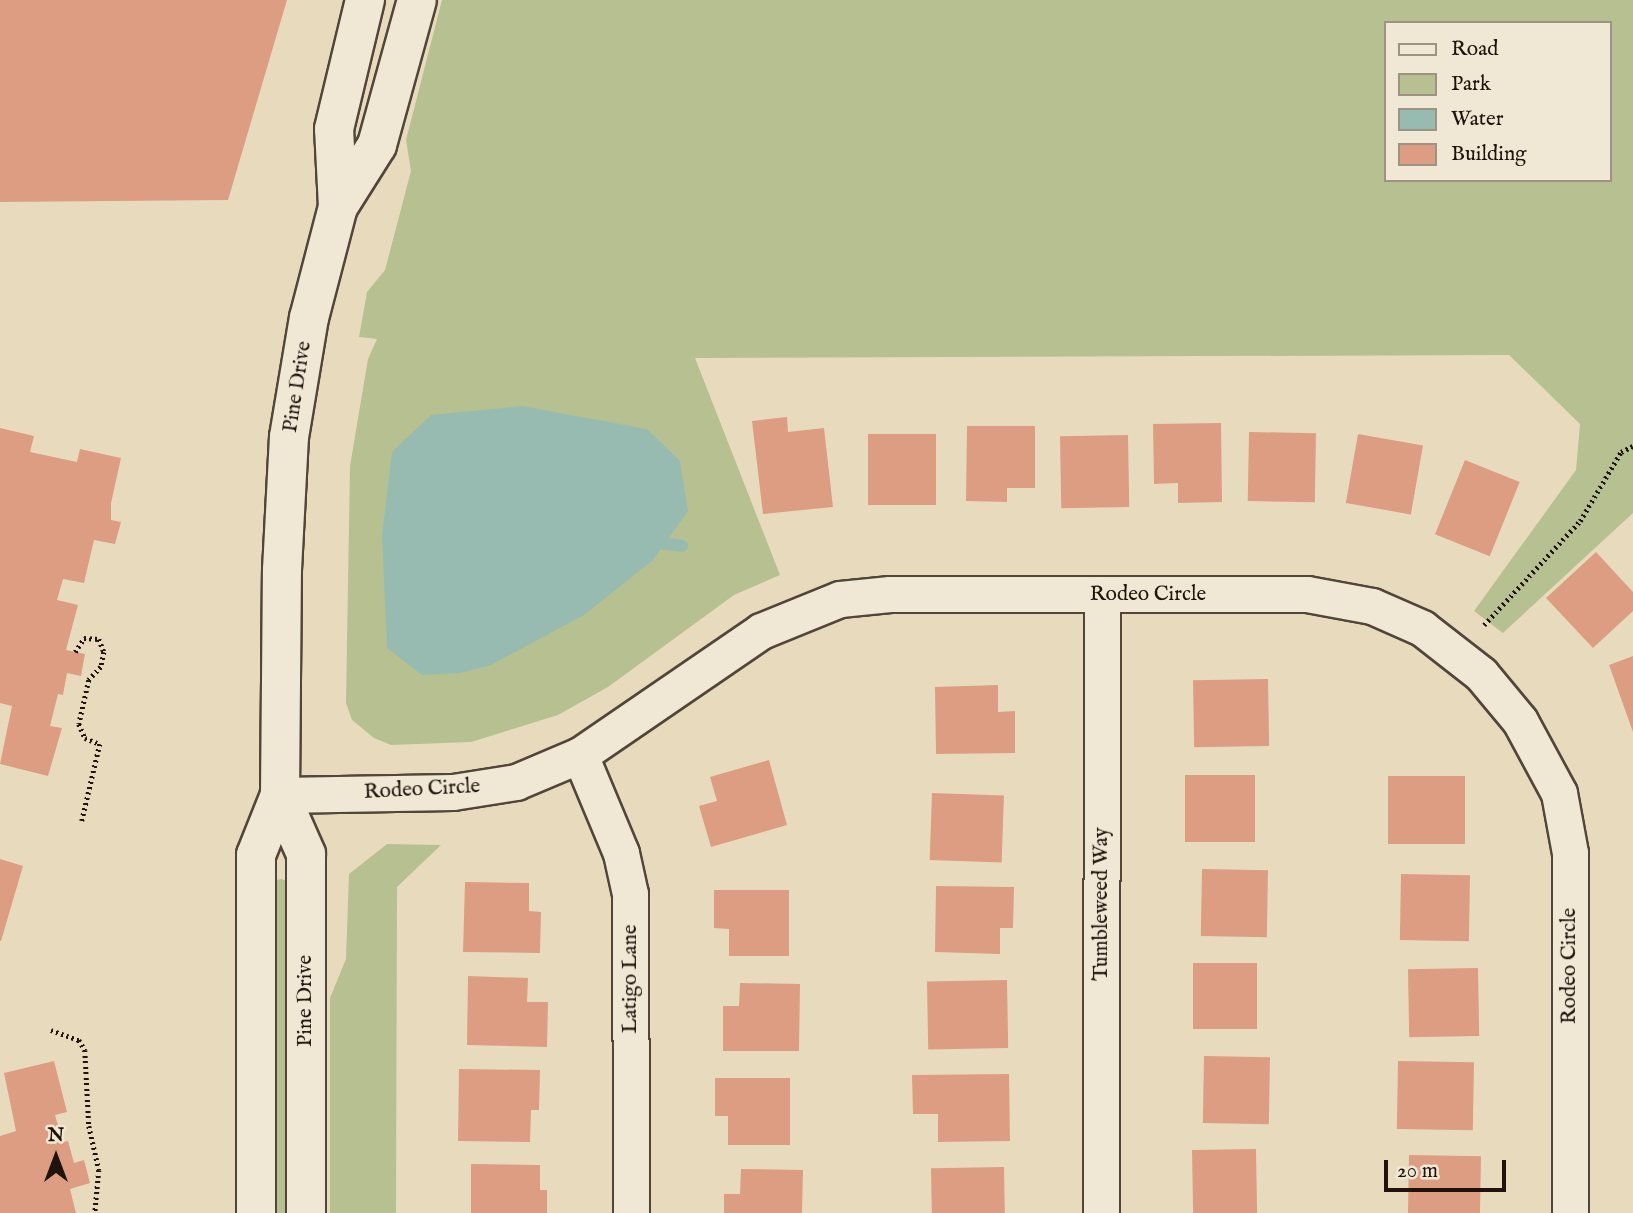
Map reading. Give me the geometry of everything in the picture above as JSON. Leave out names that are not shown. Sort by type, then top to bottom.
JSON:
[{"type":"main road","points":[[338,207],[334,129],[365,0]]},
{"type":"main road","name":"Pine Drive","points":[[256,1213],[256,855],[280,794],[281,595],[289,437],[309,318],[338,207],[377,145],[417,0]]},
{"type":"main road","name":"Pine Drive","points":[[280,794],[306,854],[306,1213]]},
{"type":"street","name":"Rodeo Circle","points":[[280,794],[453,793],[516,782],[580,755],[761,631],[828,603],[890,594],[1307,594],[1348,599],[1422,628],[1462,656],[1501,695],[1549,771],[1567,823],[1570,1213]]},
{"type":"street","name":"Tumbleweed Way","points":[[1101,1213],[1102,596]]},
{"type":"street","name":"Latigo Lane","points":[[580,755],[621,853],[630,894],[631,1213]]},
{"type":"path","points":[[1484,625],[1580,521],[1621,452],[1633,446]]},
{"type":"path","points":[[75,652],[84,638],[99,639],[104,652],[101,667],[89,680],[79,724],[85,738],[100,744],[82,821]]},
{"type":"path","points":[[51,1030],[79,1040],[85,1050],[89,1126],[99,1170],[95,1213]]},
{"type":"green space","points":[[442,0],[1633,0],[1633,513],[1503,633],[1474,611],[1576,470],[1580,424],[1509,355],[695,358],[780,575],[734,595],[608,687],[558,715],[471,742],[391,745],[374,738],[352,720],[346,703],[350,466],[368,359],[377,339],[359,337],[367,292],[385,270],[411,171],[406,140]]},
{"type":"green space","points":[[387,844],[441,845],[397,887],[396,1213],[330,1213],[330,998],[346,959],[349,874]]},
{"type":"green space","points":[[273,881],[288,881],[293,1213],[267,1213]]},
{"type":"water","points":[[522,406],[647,429],[680,461],[688,511],[653,560],[584,615],[491,665],[460,673],[422,675],[387,648],[382,536],[392,452],[431,415]]},
{"type":"building","points":[[0,0],[287,0],[228,200],[0,202]]},
{"type":"building","points":[[787,417],[788,432],[824,428],[833,507],[763,514],[752,421]]},
{"type":"building","points":[[1221,423],[1222,502],[1178,503],[1178,483],[1154,484],[1153,424]]},
{"type":"building","points":[[967,426],[1035,426],[1035,488],[1007,488],[1007,502],[966,501]]},
{"type":"building","points":[[0,428],[34,436],[30,452],[77,462],[80,449],[121,458],[111,503],[111,520],[121,522],[115,544],[94,540],[84,583],[63,579],[57,600],[78,605],[66,650],[85,654],[81,676],[67,673],[63,695],[58,694],[50,726],[62,728],[48,776],[0,764],[12,706],[0,703]]},
{"type":"building","points":[[1249,432],[1316,433],[1315,502],[1248,501]]},
{"type":"building","points":[[868,434],[936,434],[936,505],[868,505]]},
{"type":"building","points":[[1358,434],[1423,445],[1411,514],[1346,503]]},
{"type":"building","points":[[1128,435],[1129,507],[1061,508],[1060,436]]},
{"type":"building","points":[[1465,460],[1520,482],[1490,556],[1435,534]]},
{"type":"building","points":[[1596,552],[1633,592],[1633,611],[1593,648],[1546,598]]},
{"type":"building","points":[[1633,656],[1633,732],[1609,665]]},
{"type":"building","points":[[1268,679],[1269,746],[1194,747],[1193,680]]},
{"type":"building","points":[[998,685],[998,712],[1015,711],[1015,753],[936,754],[935,687]]},
{"type":"building","points":[[769,760],[787,825],[711,847],[699,806],[717,801],[710,777]]},
{"type":"building","points":[[1185,775],[1255,775],[1255,842],[1185,842]]},
{"type":"building","points":[[1388,776],[1465,776],[1465,844],[1388,844]]},
{"type":"building","points":[[932,793],[1004,796],[1002,862],[930,860]]},
{"type":"building","points":[[0,859],[23,866],[1,941],[0,941]]},
{"type":"building","points":[[1202,869],[1268,870],[1267,937],[1201,936]]},
{"type":"building","points":[[1401,874],[1470,875],[1469,941],[1400,940]]},
{"type":"building","points":[[465,882],[529,883],[529,911],[541,912],[540,953],[463,952]]},
{"type":"building","points":[[936,886],[1014,887],[1013,928],[1000,928],[1000,954],[935,952]]},
{"type":"building","points":[[714,890],[789,890],[789,956],[729,956],[729,929],[714,928]]},
{"type":"building","points":[[1193,963],[1257,963],[1257,1029],[1193,1029]]},
{"type":"building","points":[[1478,968],[1479,1036],[1409,1037],[1408,969]]},
{"type":"building","points":[[468,976],[528,978],[527,1002],[548,1002],[547,1047],[467,1045]]},
{"type":"building","points":[[1007,980],[1008,1048],[928,1049],[927,981]]},
{"type":"building","points":[[740,983],[800,984],[799,1051],[723,1051],[723,1006],[739,1006]]},
{"type":"building","points":[[1204,1056],[1270,1057],[1269,1124],[1203,1123]]},
{"type":"building","points":[[54,1061],[67,1112],[55,1115],[63,1142],[68,1141],[74,1163],[84,1160],[90,1183],[70,1189],[76,1213],[0,1213],[0,1136],[16,1131],[4,1073]]},
{"type":"building","points":[[1398,1061],[1474,1062],[1473,1130],[1397,1129]]},
{"type":"building","points":[[459,1069],[540,1070],[539,1110],[531,1110],[530,1142],[458,1141]]},
{"type":"building","points":[[1009,1074],[1010,1141],[938,1142],[938,1114],[913,1114],[912,1075]]},
{"type":"building","points":[[715,1078],[790,1078],[790,1145],[728,1145],[728,1116],[715,1116]]},
{"type":"building","points":[[1256,1149],[1257,1213],[1193,1213],[1192,1150]]},
{"type":"building","points":[[1409,1155],[1481,1156],[1480,1213],[1408,1213]]},
{"type":"building","points":[[471,1164],[540,1165],[540,1190],[547,1190],[547,1213],[471,1213]]},
{"type":"building","points":[[1004,1167],[1005,1213],[932,1213],[931,1168]]},
{"type":"building","points":[[741,1169],[803,1170],[802,1213],[724,1213],[724,1194],[740,1194]]},
{"type":"waterway","points":[[651,542],[682,546]]}]
